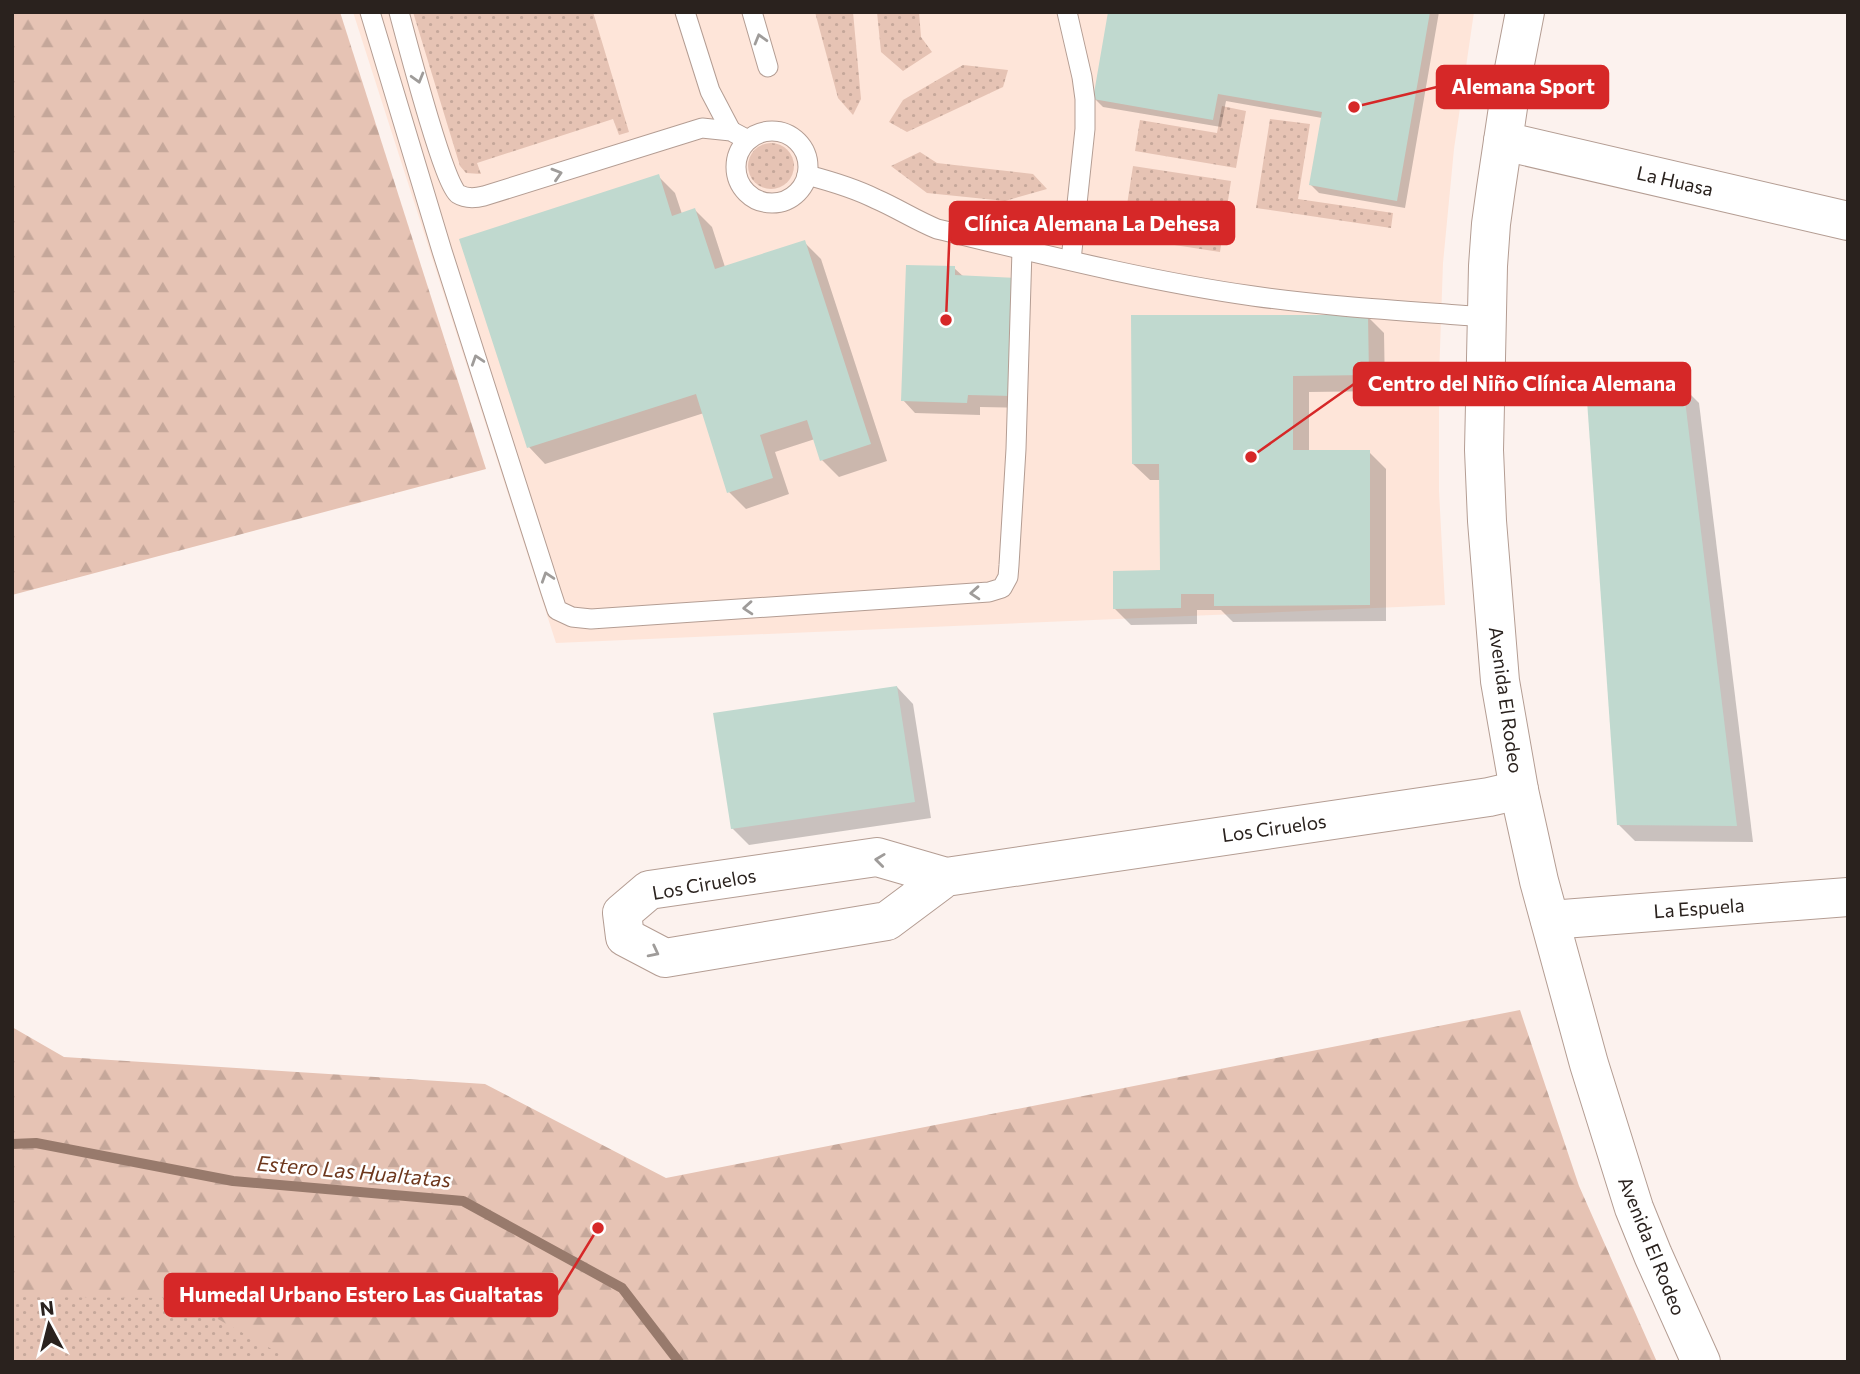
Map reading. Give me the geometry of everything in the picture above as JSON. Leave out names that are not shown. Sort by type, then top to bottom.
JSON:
[{"type":"street","name":"Avenida El Rodeo","points":[[1525,12],[1491,223],[1486,317],[1484,439],[1500,681],[1519,790],[1539,881],[1585,1051],[1634,1208],[1701,1362]]},
{"type":"street","name":"La Huasa","points":[[1503,141],[1848,221]]},
{"type":"street","name":"Los Ciruelos","points":[[946,877],[887,921],[665,958],[625,937],[622,913],[649,890],[877,857],[946,877],[1489,797],[1519,790]]},
{"type":"street","name":"La Espuela","points":[[1550,920],[1848,897]]},
{"type":"lane","points":[[370,12],[383,61],[558,610],[572,617],[591,619],[989,592],[1002,588],[1008,577],[1016,449],[1022,250]]},
{"type":"lane","points":[[399,12],[443,166],[459,195],[474,199],[702,128],[731,131],[748,140]]},
{"type":"lane","points":[[685,12],[707,82],[731,131]]},
{"type":"lane","points":[[752,12],[768,67]]},
{"type":"lane","points":[[1067,12],[1085,99],[1085,129],[1072,260]]},
{"type":"lane","points":[[769,132],[780,132],[799,144],[808,164],[803,186],[796,194],[775,203],[754,198],[745,191],[736,171],[737,159],[748,140],[769,132]]},
{"type":"lane","points":[[807,175],[875,198],[937,229],[1205,289],[1320,305],[1486,317]]},
{"type":"lane","points":[[431,212],[438,202],[459,195]]},
{"type":"shaded area","points":[[353,12],[1474,12],[1454,149],[1443,263],[1439,491],[1445,605],[556,643]]},
{"type":"green space","points":[[12,12],[340,12],[486,469],[12,595]]},
{"type":"green space","points":[[413,12],[593,12],[629,132],[619,135],[613,119],[477,163],[481,174],[466,173],[460,166]]},
{"type":"green space","points":[[815,12],[853,12],[861,99],[853,115],[838,98]]},
{"type":"green space","points":[[877,12],[919,12],[921,37],[932,52],[903,71],[881,52]]},
{"type":"green space","points":[[963,65],[1008,70],[1003,87],[907,132],[889,122],[903,100]]},
{"type":"green space","points":[[1222,106],[1246,111],[1236,168],[1135,151],[1140,120],[1217,133]]},
{"type":"green space","points":[[1270,119],[1310,124],[1298,199],[1393,213],[1391,228],[1256,208]]},
{"type":"green space","points":[[771,143],[787,150],[794,166],[787,182],[771,189],[755,182],[748,166],[755,150]]},
{"type":"green space","points":[[920,152],[937,163],[1033,174],[1047,189],[1005,201],[927,193],[891,166]]},
{"type":"green space","points":[[1133,166],[1231,181],[1220,252],[1122,237]]},
{"type":"green space","points":[[1520,1010],[1579,1186],[1657,1362],[295,1362],[180,1298],[12,1297],[12,1027],[64,1057],[485,1084],[666,1178]]},
{"type":"green space","points":[[12,1266],[180,1298],[497,1362],[12,1362]]},
{"type":"building","points":[[1108,12],[1430,12],[1397,201],[1309,185],[1322,112],[1218,94],[1213,120],[1093,99]]},
{"type":"building","points":[[659,174],[672,216],[695,208],[715,269],[805,240],[871,444],[820,461],[807,420],[760,435],[773,478],[727,493],[696,394],[527,448],[459,239]]},
{"type":"building","points":[[906,265],[955,266],[955,275],[1017,278],[1013,396],[968,395],[967,403],[901,401]]},
{"type":"building","points":[[1131,315],[1368,315],[1369,375],[1293,376],[1293,450],[1370,450],[1370,605],[1214,606],[1214,594],[1181,594],[1181,608],[1113,609],[1113,571],[1160,570],[1159,464],[1132,464]]},
{"type":"building","points":[[1585,372],[1683,384],[1737,826],[1617,825]]},
{"type":"building","points":[[897,686],[915,802],[731,829],[713,713]]},
{"type":"waterway","name":"Estero Las Hualtatas","points":[[12,1144],[36,1143],[233,1181],[463,1201],[622,1288],[679,1362]]},
{"type":"place","name":"Alemana Sport","points":[[1354,107]]},
{"type":"place","name":"Clínica Alemana La Dehesa","points":[[946,320]]},
{"type":"place","name":"Centro del Niño Clínica Alemana","points":[[1251,457]]},
{"type":"place","name":"Humedal Urbano Estero Las Gualtatas","points":[[598,1228]]}]
